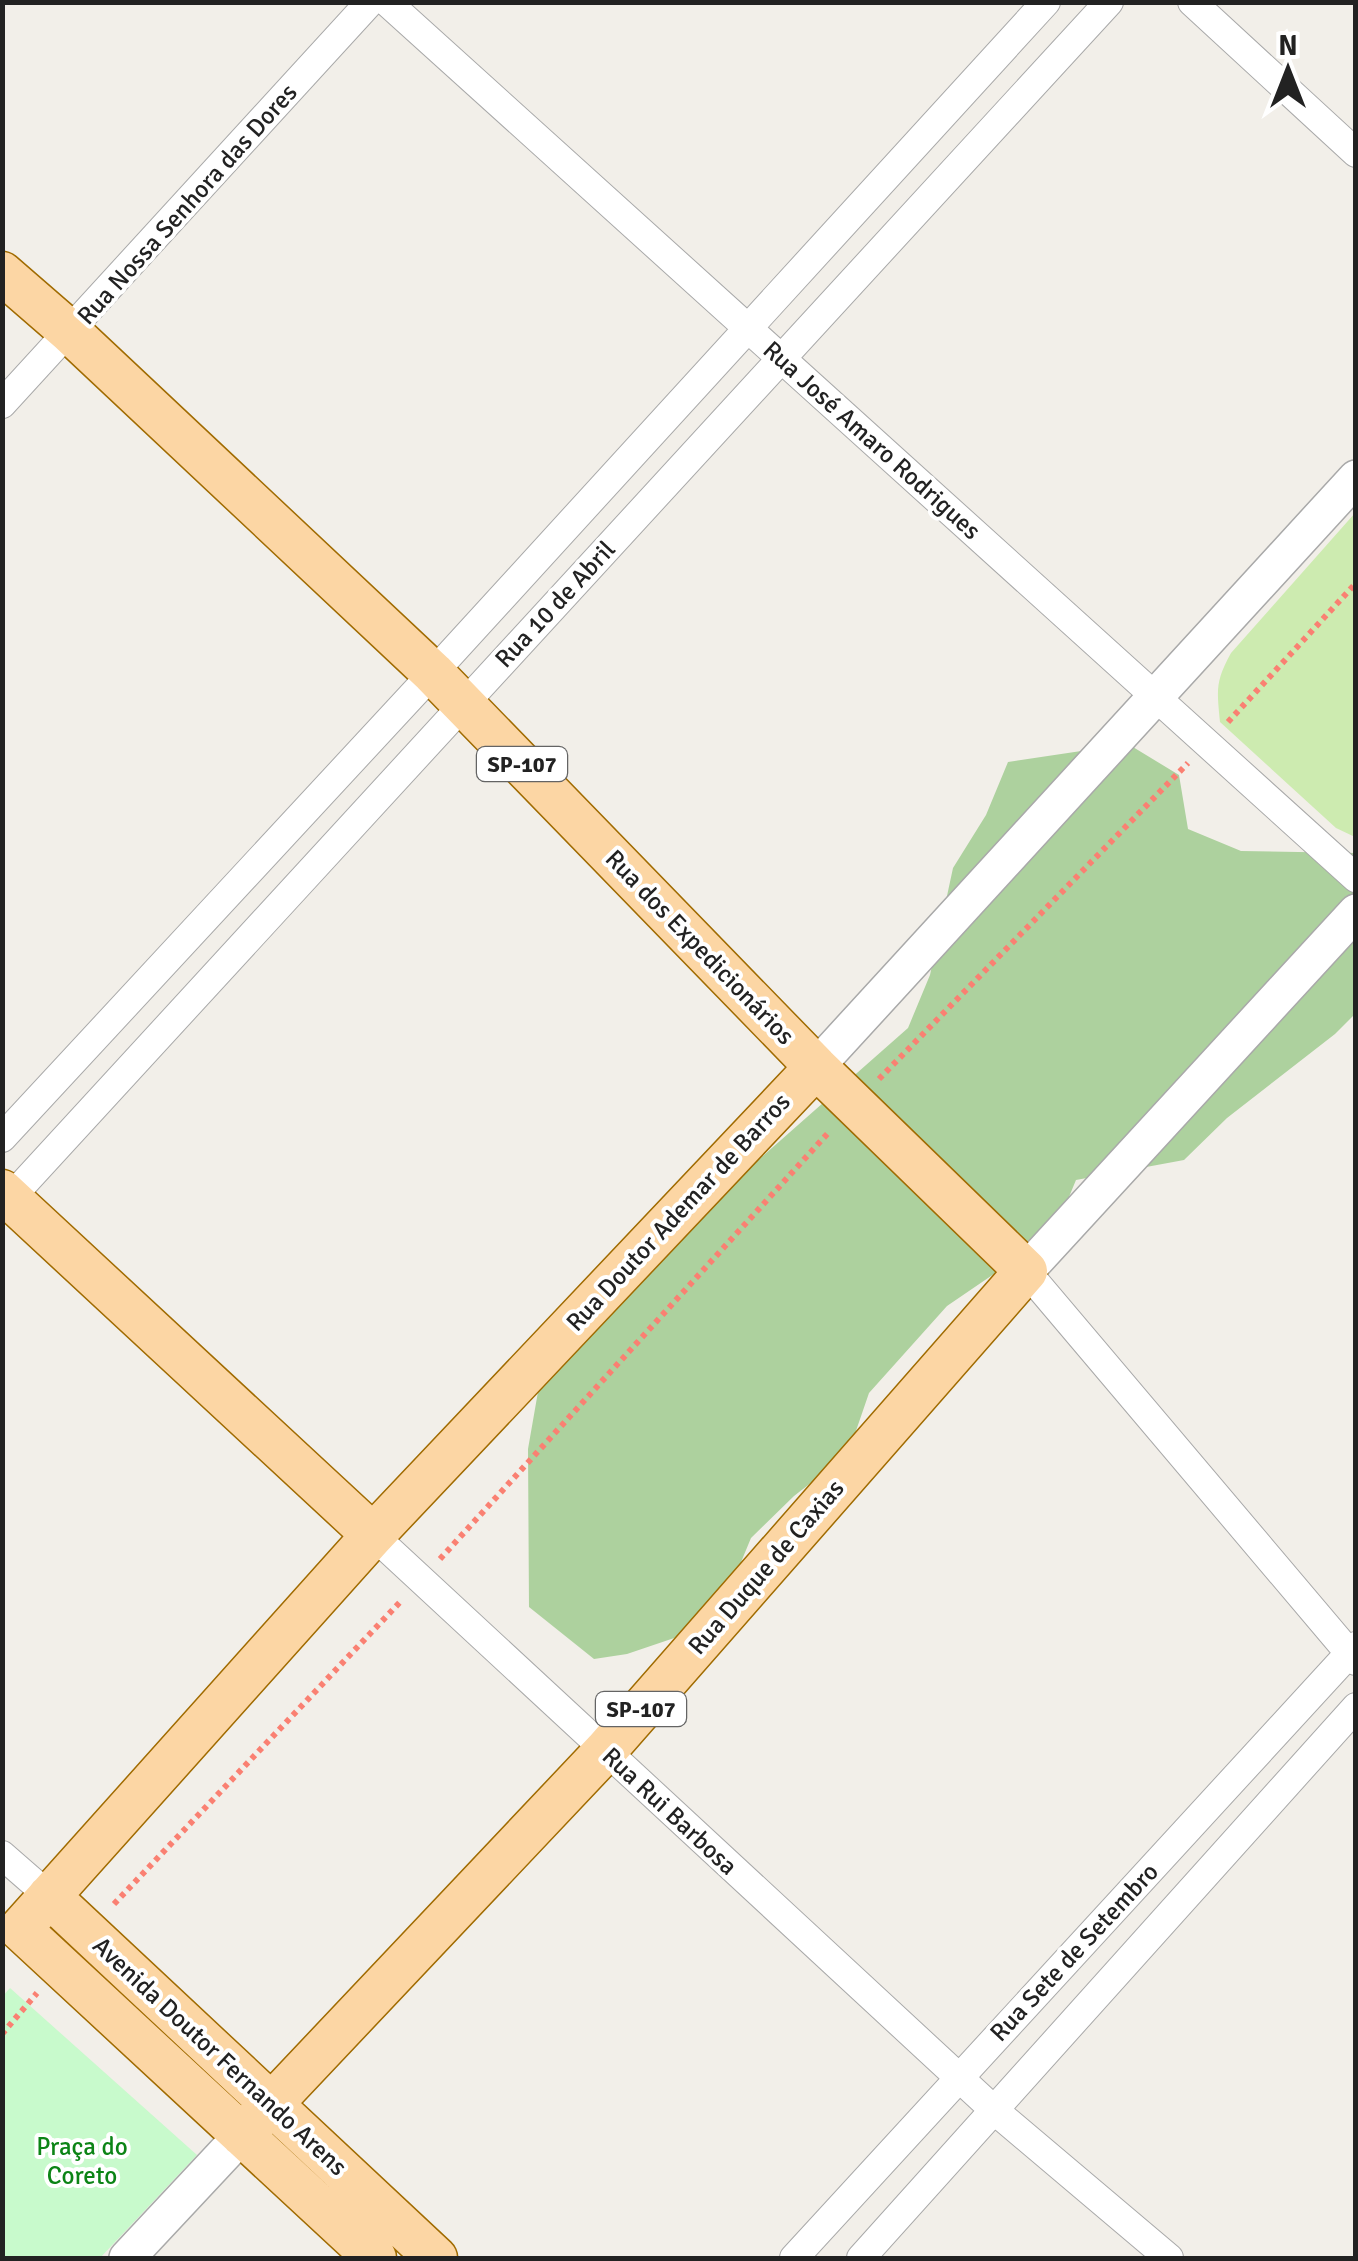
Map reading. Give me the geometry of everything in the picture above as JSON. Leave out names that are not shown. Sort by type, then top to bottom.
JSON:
[{"type":"main road","name":"Rua dos Expedicionários","points":[[2,273],[70,332],[433,673],[816,1067],[1026,1270]]},
{"type":"main road","name":"Rua Doutor Ademar de Barros","points":[[8,1930],[49,1896],[373,1534],[816,1067]]},
{"type":"main road","name":"Rua Rui Barbosa","points":[[5,1198],[373,1534]]},
{"type":"main road","name":"Rua Duque de Caxias","points":[[242,2136],[605,1751],[1026,1270]]},
{"type":"main road","name":"Avenida Doutor Fernando Arens","points":[[49,1896],[436,2258]]},
{"type":"main road","name":"Avenida Doutor Fernando Arens","points":[[8,1930],[60,1966],[375,2258]]},
{"type":"street","name":"Rua Nossa Senhora das Dores","points":[[2,404],[370,2]]},
{"type":"street","name":"Rua José Amaro Rodrigues","points":[[387,2],[1356,878]]},
{"type":"street","name":"Rua 10 de Abril","points":[[2,1138],[1046,2]]},
{"type":"street","name":"Rua 10 de Abril","points":[[5,1198],[1110,2]]},
{"type":"street","points":[[1192,2],[1356,153]]},
{"type":"street","name":"Rua Doutor Ademar de Barros","points":[[816,1067],[1356,478]]},
{"type":"street","name":"Rua Duque de Caxias","points":[[1026,1270],[1356,912]]},
{"type":"street","name":"Rua dos Expedicionários","points":[[1026,1270],[1354,1653]]},
{"type":"street","name":"Rua Rui Barbosa","points":[[373,1534],[994,2110],[1168,2258]]},
{"type":"street","name":"Rua Sete de Setembro","points":[[794,2258],[1354,1653]]},
{"type":"street","name":"Rua Sete de Setembro","points":[[861,2258],[1356,1707]]},
{"type":"street","name":"Avenida Doutor Fernando Arens","points":[[2,1855],[49,1896]]},
{"type":"street","name":"Rua Duque de Caxias","points":[[126,2258],[242,2136]]},
{"type":"path","points":[[87,1932],[421,1579],[854,1104],[1208,744],[1356,583]]},
{"type":"path","points":[[2,2034],[60,1966]]},
{"type":"green space","points":[[1355,513],[1355,837],[1336,828],[1220,722],[1218,694],[1231,653]]},
{"type":"green space","points":[[1128,744],[1179,775],[1188,829],[1241,851],[1355,853],[1355,1014],[1227,1118],[1184,1160],[1076,1180],[1054,1233],[947,1306],[869,1393],[848,1454],[794,1496],[751,1538],[729,1591],[686,1634],[627,1654],[594,1659],[529,1607],[528,1449],[539,1386],[670,1238],[908,1028],[930,975],[953,868],[986,815],[1008,762]]},
{"type":"green space","name":"Praça do Coreto","points":[[10,1988],[197,2155],[100,2258],[3,2258],[2,1997]]}]
